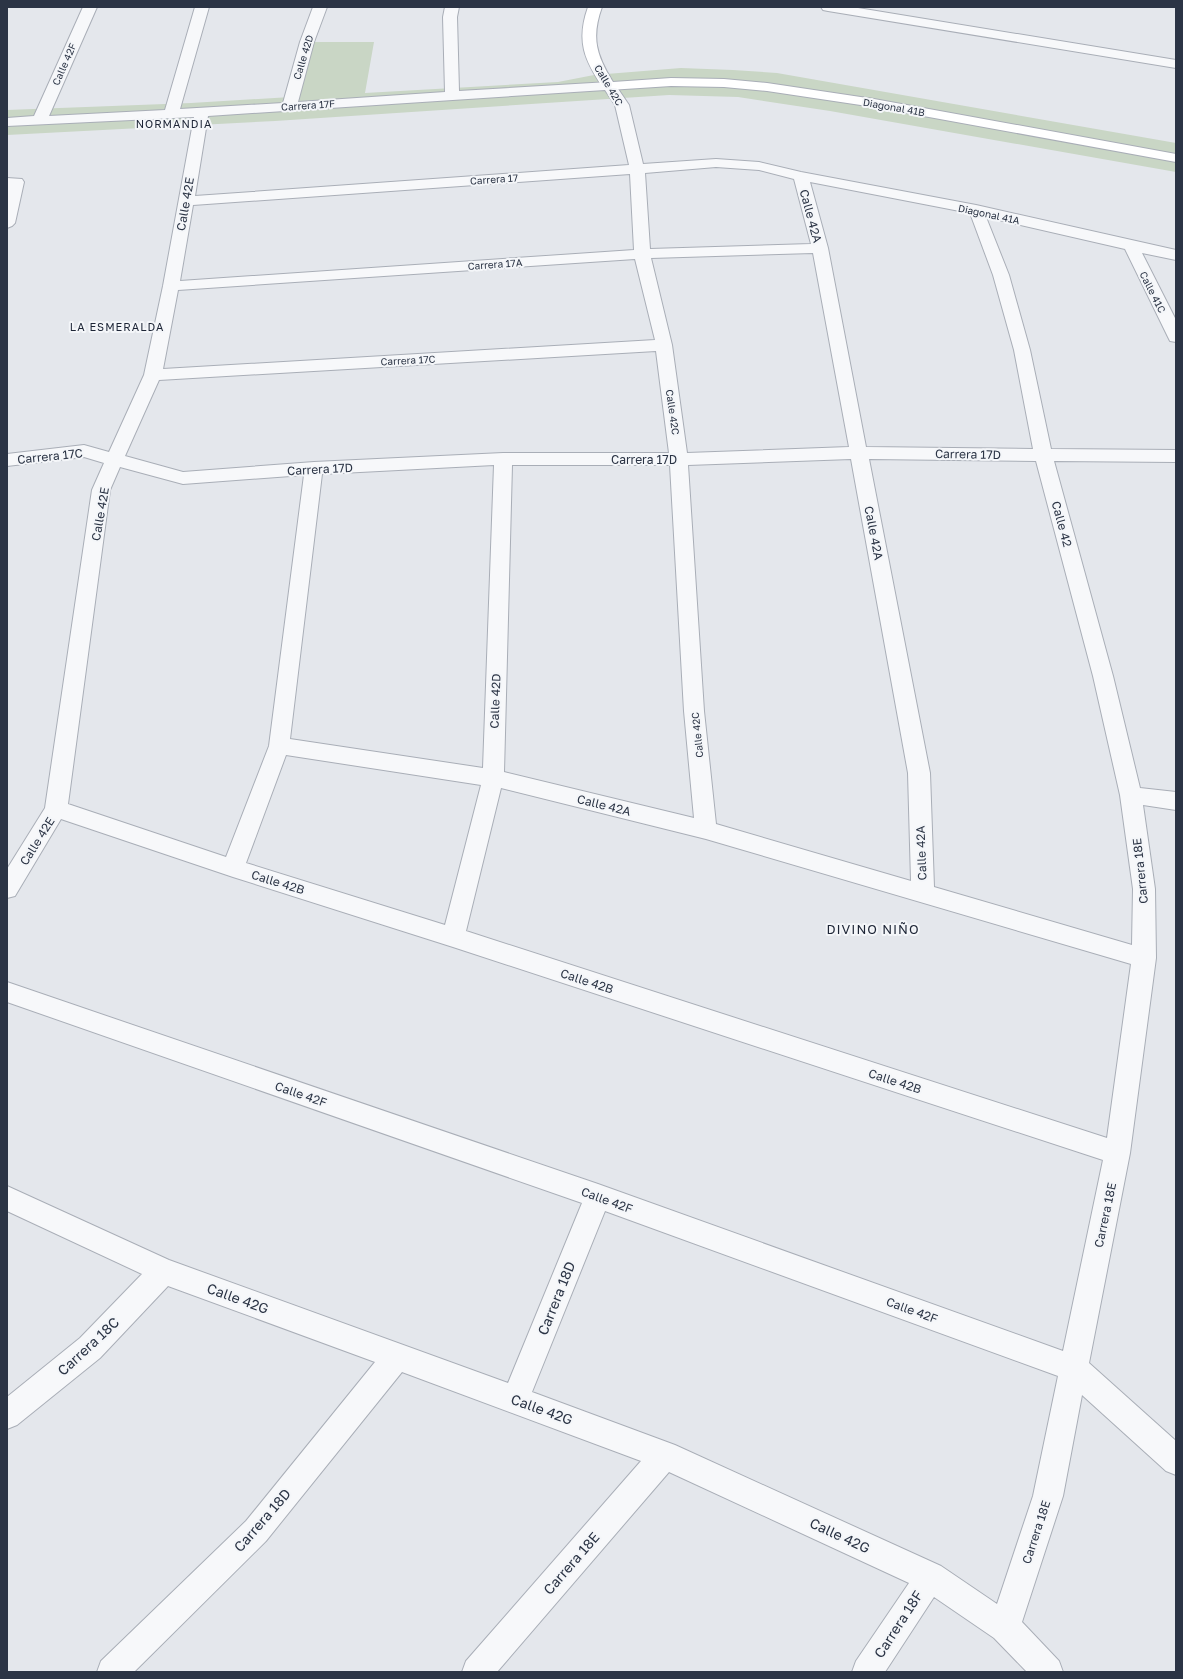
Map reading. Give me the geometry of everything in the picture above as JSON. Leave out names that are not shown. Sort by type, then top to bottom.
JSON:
[{"type":"street","name":"Calle 42F","points":[[38,121],[90,7]]},
{"type":"street","points":[[171,114],[202,7]]},
{"type":"street","name":"Calle 42D","points":[[289,107],[307,42],[320,7]]},
{"type":"street","points":[[452,7],[450,17],[452,97]]},
{"type":"street","name":"Calle 42C","points":[[595,7],[589,25],[591,51],[600,72],[622,105],[637,169],[642,254],[664,345],[680,459],[694,711],[706,830]]},
{"type":"street","points":[[828,7],[892,12],[1176,64]]},
{"type":"street","name":"Diagonal 41B","points":[[609,86],[671,82],[724,83],[767,87],[881,105],[1176,158]]},
{"type":"street","name":"Carrera 17F","points":[[7,122],[289,107],[609,86]]},
{"type":"street","name":"Calle 42E","points":[[7,889],[56,809],[101,490],[153,375],[171,286],[202,112]]},
{"type":"street","name":"Carrera 17","points":[[186,201],[716,163],[759,166],[801,176]]},
{"type":"street","name":"Diagonal 41A","points":[[801,176],[976,210],[1176,255]]},
{"type":"street","name":"Calle 42A","points":[[801,176],[820,248],[919,773],[923,894]]},
{"type":"street","points":[[7,223],[12,182]]},
{"type":"street","name":"Calle 42","points":[[976,210],[1001,275],[1022,350],[1043,455],[1103,676],[1131,795]]},
{"type":"street","name":"Calle 41C","points":[[1131,246],[1176,337]]},
{"type":"street","name":"Carrera 17A","points":[[171,286],[642,254],[820,248]]},
{"type":"street","name":"Carrera 17C","points":[[153,375],[664,345]]},
{"type":"street","name":"Carrera 17C","points":[[7,460],[84,451],[116,459]]},
{"type":"street","name":"Carrera 17D","points":[[116,459],[183,478],[314,468],[503,460],[680,459],[859,453],[1176,456]]},
{"type":"street","name":"Calle 42D","points":[[453,937],[493,778],[503,460]]},
{"type":"street","points":[[233,868],[279,746],[314,468]]},
{"type":"street","name":"Calle 42A","points":[[279,746],[493,778],[706,830],[1144,958]]},
{"type":"street","points":[[1131,795],[1176,801]]},
{"type":"street","name":"Carrera 18E","points":[[1006,1627],[1048,1496],[1117,1153],[1144,958],[1144,889],[1131,795]]},
{"type":"street","name":"Calle 42B","points":[[56,809],[233,868],[453,937],[1117,1153]]},
{"type":"street","name":"Calle 42F","points":[[7,992],[598,1196],[1073,1368],[1171,1453]]},
{"type":"street","name":"Carrera 18D","points":[[515,1399],[598,1196]]},
{"type":"street","name":"Calle 42G","points":[[7,1198],[164,1271],[665,1455],[930,1577],[1006,1627],[1048,1672]]},
{"type":"street","name":"Carrera 18C","points":[[7,1416],[90,1348],[164,1271]]},
{"type":"street","name":"Carrera 18D","points":[[112,1672],[256,1530],[398,1356]]},
{"type":"street","name":"Carrera 18E","points":[[478,1672],[665,1455]]},
{"type":"street","name":"Carrera 18F","points":[[867,1672],[930,1577]]},
{"type":"green space","points":[[307,42],[374,42],[365,93],[558,82],[594,75],[681,68],[777,73],[1176,143],[1176,172],[830,111],[738,97],[669,95],[275,121],[7,135],[7,110],[191,103],[291,97]]},
{"type":"district","name":"NORMANDIA","points":[[174,123]]},
{"type":"district","name":"LA ESMERALDA","points":[[117,326]]},
{"type":"district","name":"DIVINO NIÑO","points":[[873,929]]}]
